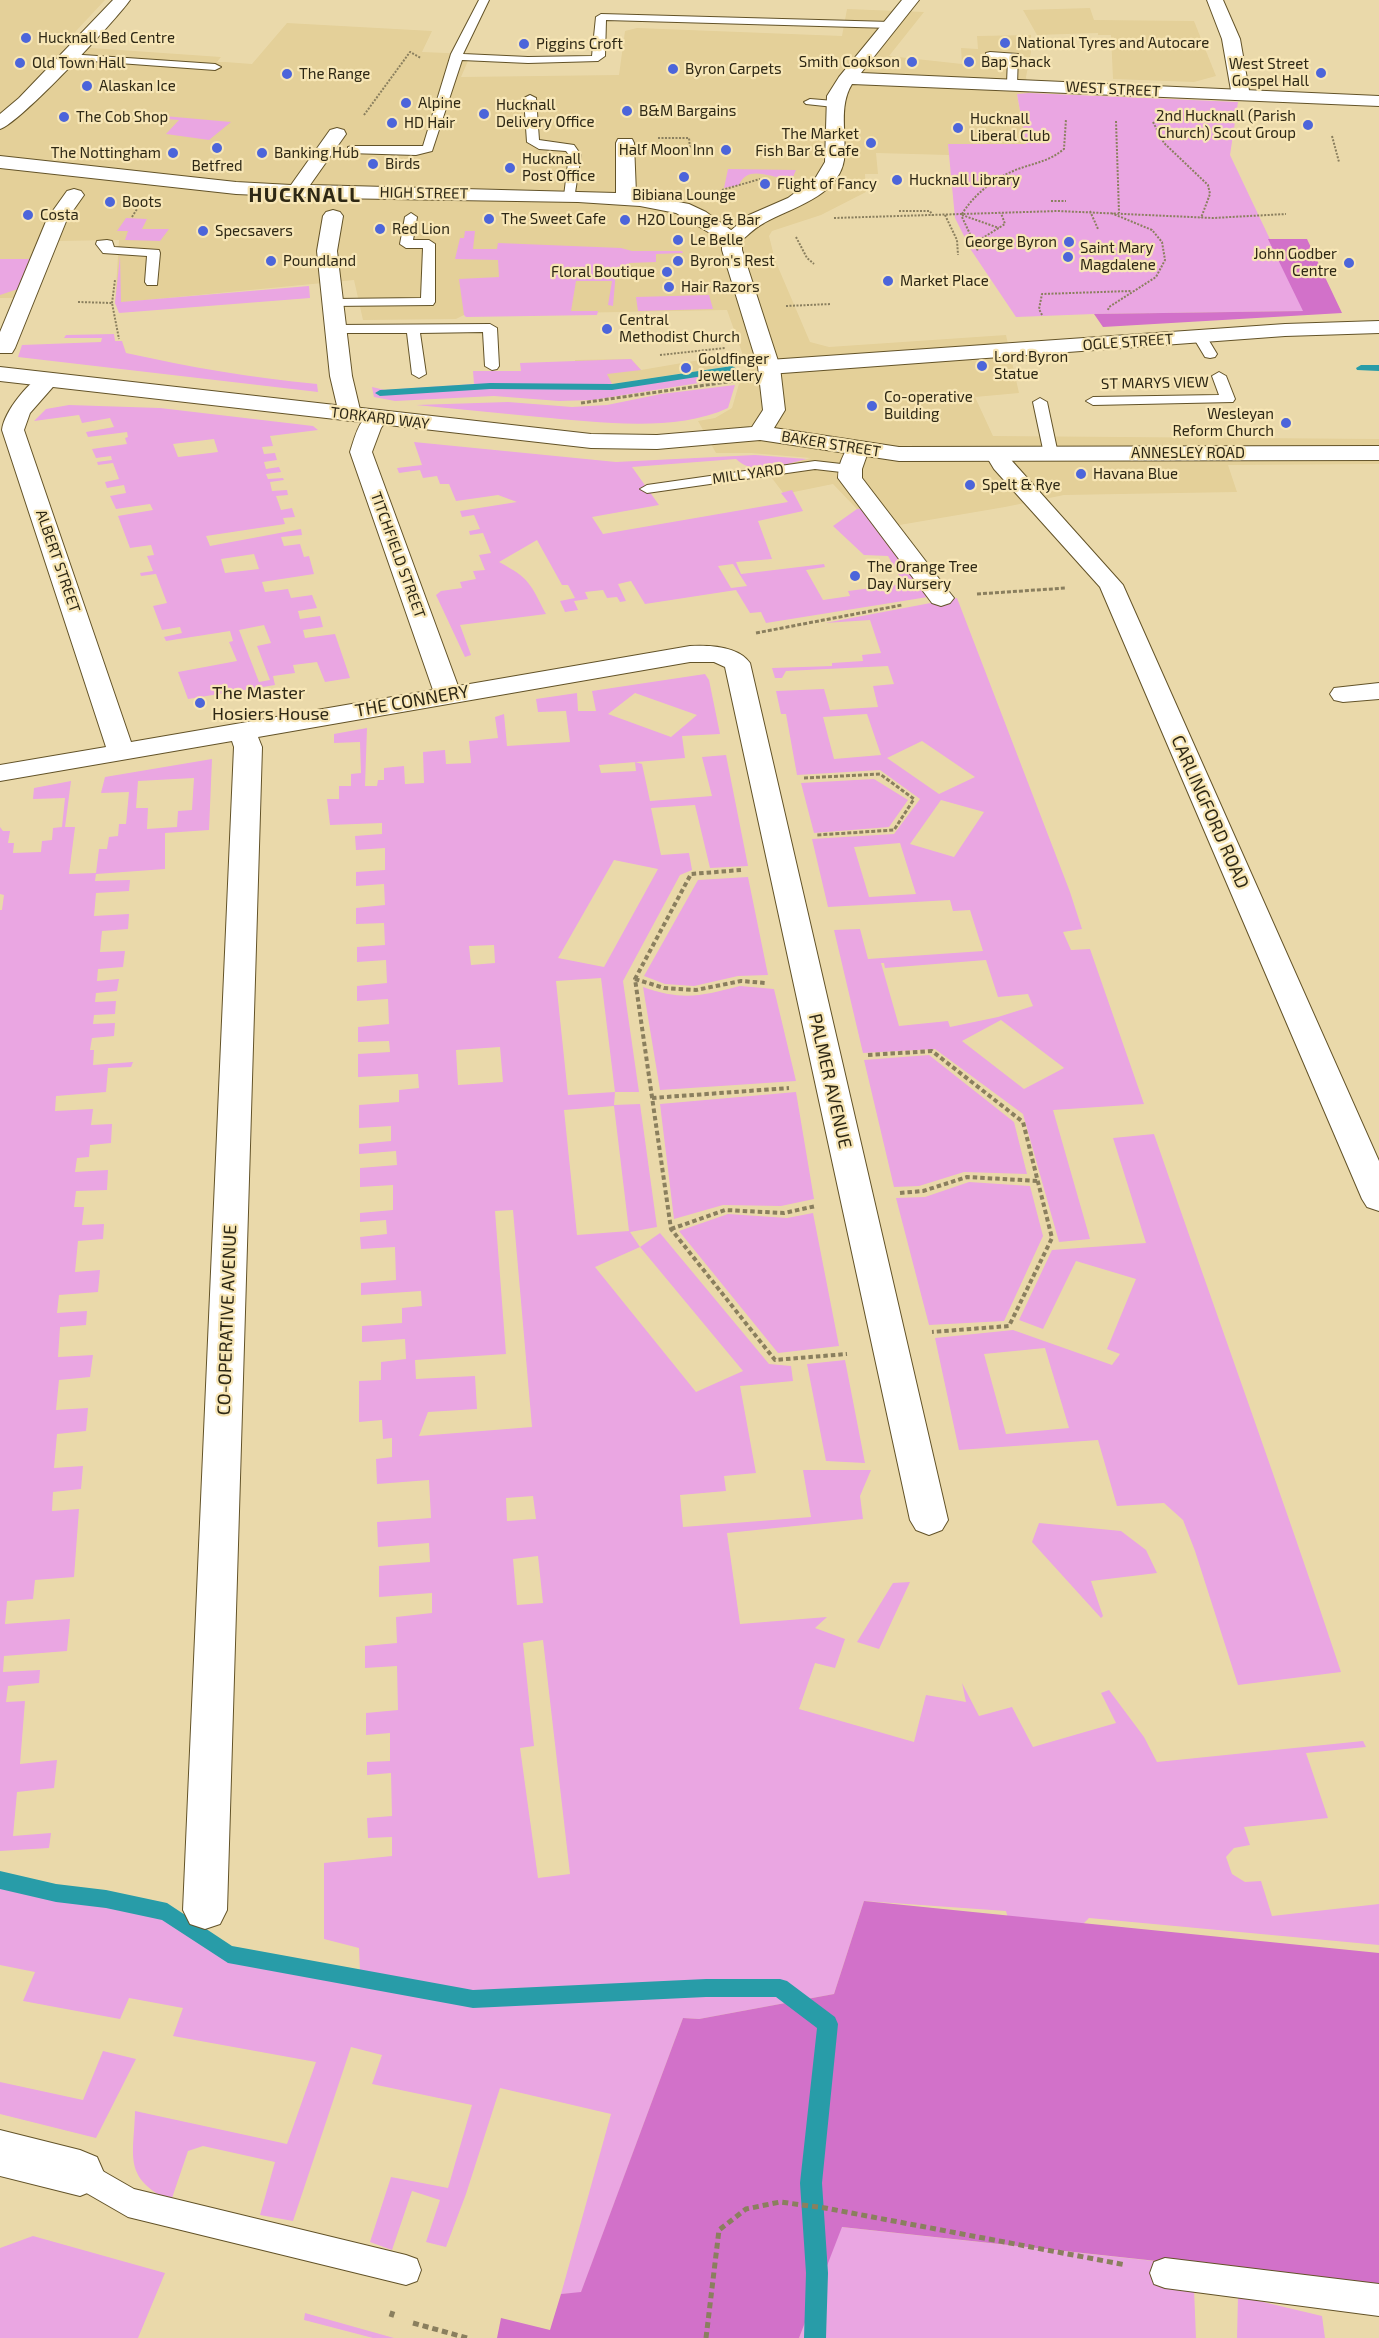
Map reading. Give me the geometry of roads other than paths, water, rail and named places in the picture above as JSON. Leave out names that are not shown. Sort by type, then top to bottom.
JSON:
[{"type":"street","points":[[0,123],[25,102],[122,0]]},
{"type":"street","points":[[732,238],[756,219],[795,202],[824,180],[834,162],[836,96],[911,0]]},
{"type":"street","points":[[1215,0],[1231,39],[1241,96]]},
{"type":"street","name":"WEST STREET","points":[[848,78],[1013,83],[1379,101]]},
{"type":"street","points":[[296,191],[337,134]]},
{"type":"street","points":[[625,144],[626,199]]},
{"type":"street","name":"HIGH STREET","points":[[0,162],[152,180],[296,191],[414,206],[570,196],[626,199],[682,208],[699,216],[732,238]]},
{"type":"street","points":[[4,348],[61,212],[74,195]]},
{"type":"street","points":[[333,216],[327,251],[335,303],[341,376],[350,414]]},
{"type":"street","name":"BAKER STREET","points":[[732,238],[732,250],[769,368],[774,410],[760,433],[854,459],[899,454],[997,454]]},
{"type":"street","points":[[0,303],[22,303]]},
{"type":"street","name":"OGLE STREET","points":[[769,368],[1205,346],[1285,330],[1379,327]]},
{"type":"street","name":"TORKARD WAY","points":[[0,374],[591,441],[657,442],[760,433]]},
{"type":"street","name":"ALBERT STREET","points":[[48,380],[18,413],[13,421],[13,430],[121,752]]},
{"type":"street","name":"TITCHFIELD STREET","points":[[377,418],[370,427],[361,452],[448,695]]},
{"type":"street","name":"ANNESLEY ROAD","points":[[997,454],[1379,453]]},
{"type":"street","name":"CARLINGFORD ROAD","points":[[997,454],[1002,464],[1111,585],[1379,1199]]},
{"type":"street","points":[[854,459],[850,478],[941,598]]},
{"type":"street","name":"THE CONNERY","points":[[0,773],[690,654],[717,655]]},
{"type":"street","name":"PALMER AVENUE","points":[[717,655],[729,657],[737,663],[928,1520]]},
{"type":"street","points":[[1343,694],[1379,691]]},
{"type":"street","name":"CO-OPERATIVE AVENUE","points":[[205,1910],[248,759],[248,747],[243,732]]},
{"type":"street","points":[[0,2153],[80,2173]]},
{"type":"lane","points":[[352,150],[416,151],[428,148],[458,56],[484,0]]},
{"type":"lane","points":[[458,56],[513,60],[594,59],[599,56],[601,17],[719,15],[891,25]]},
{"type":"lane","points":[[990,55],[1014,56],[1013,83]]},
{"type":"lane","points":[[68,57],[215,67]]},
{"type":"lane","points":[[530,98],[533,142],[539,145],[564,146],[570,148],[575,155],[570,196]]},
{"type":"lane","points":[[810,102],[834,104]]},
{"type":"lane","points":[[335,303],[428,302],[429,244],[406,244],[414,206]]},
{"type":"lane","points":[[102,244],[107,244],[108,250],[154,253],[152,282]]},
{"type":"lane","points":[[337,329],[490,328],[492,366]]},
{"type":"lane","points":[[413,329],[419,374]]},
{"type":"lane","name":"ST MARYS VIEW","points":[[1093,401],[1228,399],[1219,376]]},
{"type":"lane","points":[[1040,402],[1051,454]]},
{"type":"lane","name":"MILL YARD","points":[[647,489],[854,459]]},
{"type":"lane","points":[[80,2173],[128,2202],[406,2270]]},
{"type":"lane","points":[[1165,2273],[1379,2300]]},
{"type":"waterway","points":[[1361,368],[1379,368]]},
{"type":"waterway","points":[[380,393],[490,386],[612,387],[732,369]]},
{"type":"waterway","points":[[0,1880],[56,1893],[106,1899],[167,1912],[228,1954],[473,1999],[706,1988],[780,1988],[828,2024],[811,2183],[817,2273],[815,2338]]},
{"type":"place","name":"Hucknall Bed Centre","points":[[26,38]]},
{"type":"place","name":"National Tyres and Autocare","points":[[1005,43]]},
{"type":"place","name":"Piggins Croft","points":[[524,44]]},
{"type":"place","name":"Smith Cookson","points":[[912,62]]},
{"type":"place","name":"Bap Shack","points":[[969,62]]},
{"type":"place","name":"Old Town Hall","points":[[20,63]]},
{"type":"place","name":"Byron Carpets","points":[[673,69]]},
{"type":"place","name":"West Street Gospel Hall","points":[[1321,73]]},
{"type":"place","name":"The Range","points":[[287,74]]},
{"type":"place","name":"Alaskan Ice","points":[[87,86]]},
{"type":"place","name":"Alpine","points":[[406,103]]},
{"type":"place","name":"B&M Bargains","points":[[627,111]]},
{"type":"place","name":"Hucknall Delivery Office","points":[[484,114]]},
{"type":"place","name":"The Cob Shop","points":[[64,117]]},
{"type":"place","name":"HD Hair","points":[[392,123]]},
{"type":"place","name":"2nd Hucknall (Parish Church) Scout Group","points":[[1308,125]]},
{"type":"place","name":"Hucknall Liberal Club","points":[[958,128]]},
{"type":"place","name":"The Market Fish Bar & Cafe","points":[[871,143]]},
{"type":"place","name":"Betfred","points":[[217,148]]},
{"type":"place","name":"Half Moon Inn","points":[[726,150]]},
{"type":"place","name":"The Nottingham","points":[[173,153]]},
{"type":"place","name":"Banking Hub","points":[[262,153]]},
{"type":"place","name":"Birds","points":[[373,164]]},
{"type":"place","name":"Hucknall Post Office","points":[[510,168]]},
{"type":"place","name":"Bibiana Lounge","points":[[684,177]]},
{"type":"place","name":"Hucknall Library","points":[[897,180]]},
{"type":"place","name":"Flight of Fancy","points":[[765,184]]},
{"type":"place","name":"Boots","points":[[110,202]]},
{"type":"place","name":"Costa","points":[[28,215]]},
{"type":"place","name":"The Sweet Cafe","points":[[489,219]]},
{"type":"place","name":"H2O Lounge & Bar","points":[[625,220]]},
{"type":"place","name":"Red Lion","points":[[380,229]]},
{"type":"place","name":"Specsavers","points":[[203,231]]},
{"type":"place","name":"Le Belle","points":[[678,240]]},
{"type":"place","name":"George Byron","points":[[1069,242]]},
{"type":"place","name":"Saint Mary Magdalene","points":[[1068,257]]},
{"type":"place","name":"Poundland","points":[[271,261]]},
{"type":"place","name":"Byron's Rest","points":[[678,261]]},
{"type":"place","name":"John Godber Centre","points":[[1349,263]]},
{"type":"place","name":"Floral Boutique","points":[[667,272]]},
{"type":"place","name":"Market Place","points":[[888,281]]},
{"type":"place","name":"Hair Razors","points":[[669,287]]},
{"type":"place","name":"Central Methodist Church","points":[[607,329]]},
{"type":"place","name":"Lord Byron Statue","points":[[982,366]]},
{"type":"place","name":"Goldfinger Jewellery","points":[[686,368]]},
{"type":"place","name":"Co-operative Building","points":[[872,406]]},
{"type":"place","name":"Wesleyan Reform Church","points":[[1286,423]]},
{"type":"place","name":"Havana Blue","points":[[1081,474]]},
{"type":"place","name":"Spelt & Rye","points":[[970,485]]},
{"type":"place","name":"The Orange Tree Day Nursery","points":[[855,576]]},
{"type":"place","name":"The Master Hosiers House","points":[[200,703]]},
{"type":"district","name":"HUCKNALL","points":[[305,195]]}]
